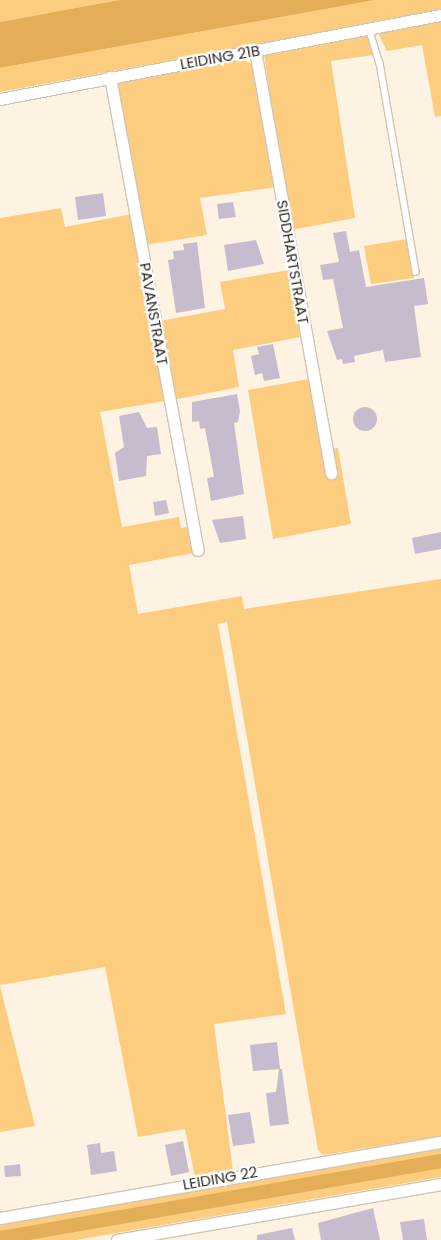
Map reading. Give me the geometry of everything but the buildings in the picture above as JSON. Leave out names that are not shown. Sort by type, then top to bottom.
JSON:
[{"type":"street","name":"LEIDING 21B","points":[[0,98],[441,15]]},
{"type":"street","name":"SIDDHARTSTRAAT","points":[[256,50],[331,473]]},
{"type":"street","name":"PAVANSTRAAT","points":[[110,77],[198,550]]},
{"type":"street","name":"LEIDING 22","points":[[0,1218],[441,1142]]},
{"type":"street","points":[[117,1240],[441,1184]]},
{"type":"lane","points":[[369,28],[382,71],[416,272]]},
{"type":"shaded area","points":[[0,0],[119,0],[0,22]]},
{"type":"shaded area","points":[[119,0],[375,0],[0,68],[0,22]]},
{"type":"shaded area","points":[[375,0],[441,0],[441,10],[0,92],[0,68]]},
{"type":"shaded area","points":[[441,18],[441,116],[435,117],[422,45],[387,51],[378,33],[380,29]]},
{"type":"shaded area","points":[[362,34],[368,37],[374,55],[331,61],[355,218],[291,230],[264,55]]},
{"type":"shaded area","points":[[234,59],[252,63],[276,187],[200,198],[207,235],[145,245],[116,84],[120,80]]},
{"type":"shaded area","points":[[61,208],[65,227],[132,214],[165,401],[100,412],[122,527],[179,517],[181,528],[190,527],[195,553],[129,565],[138,614],[242,596],[244,609],[441,579],[441,1136],[323,1155],[318,1150],[227,622],[218,624],[286,1014],[214,1024],[233,1171],[195,1177],[185,1129],[138,1137],[105,967],[0,985],[0,218]]},
{"type":"shaded area","points":[[407,239],[414,278],[371,284],[364,246]]},
{"type":"shaded area","points":[[289,270],[300,337],[233,350],[239,387],[173,400],[160,321],[225,309],[220,282]]},
{"type":"shaded area","points":[[309,379],[321,450],[338,448],[351,524],[273,539],[248,390]]},
{"type":"shaded area","points":[[0,986],[35,1126],[0,1132]]},
{"type":"shaded area","points":[[441,1146],[441,1177],[76,1240],[0,1240],[0,1222]]},
{"type":"waterway","points":[[0,1238],[441,1161]]}]
